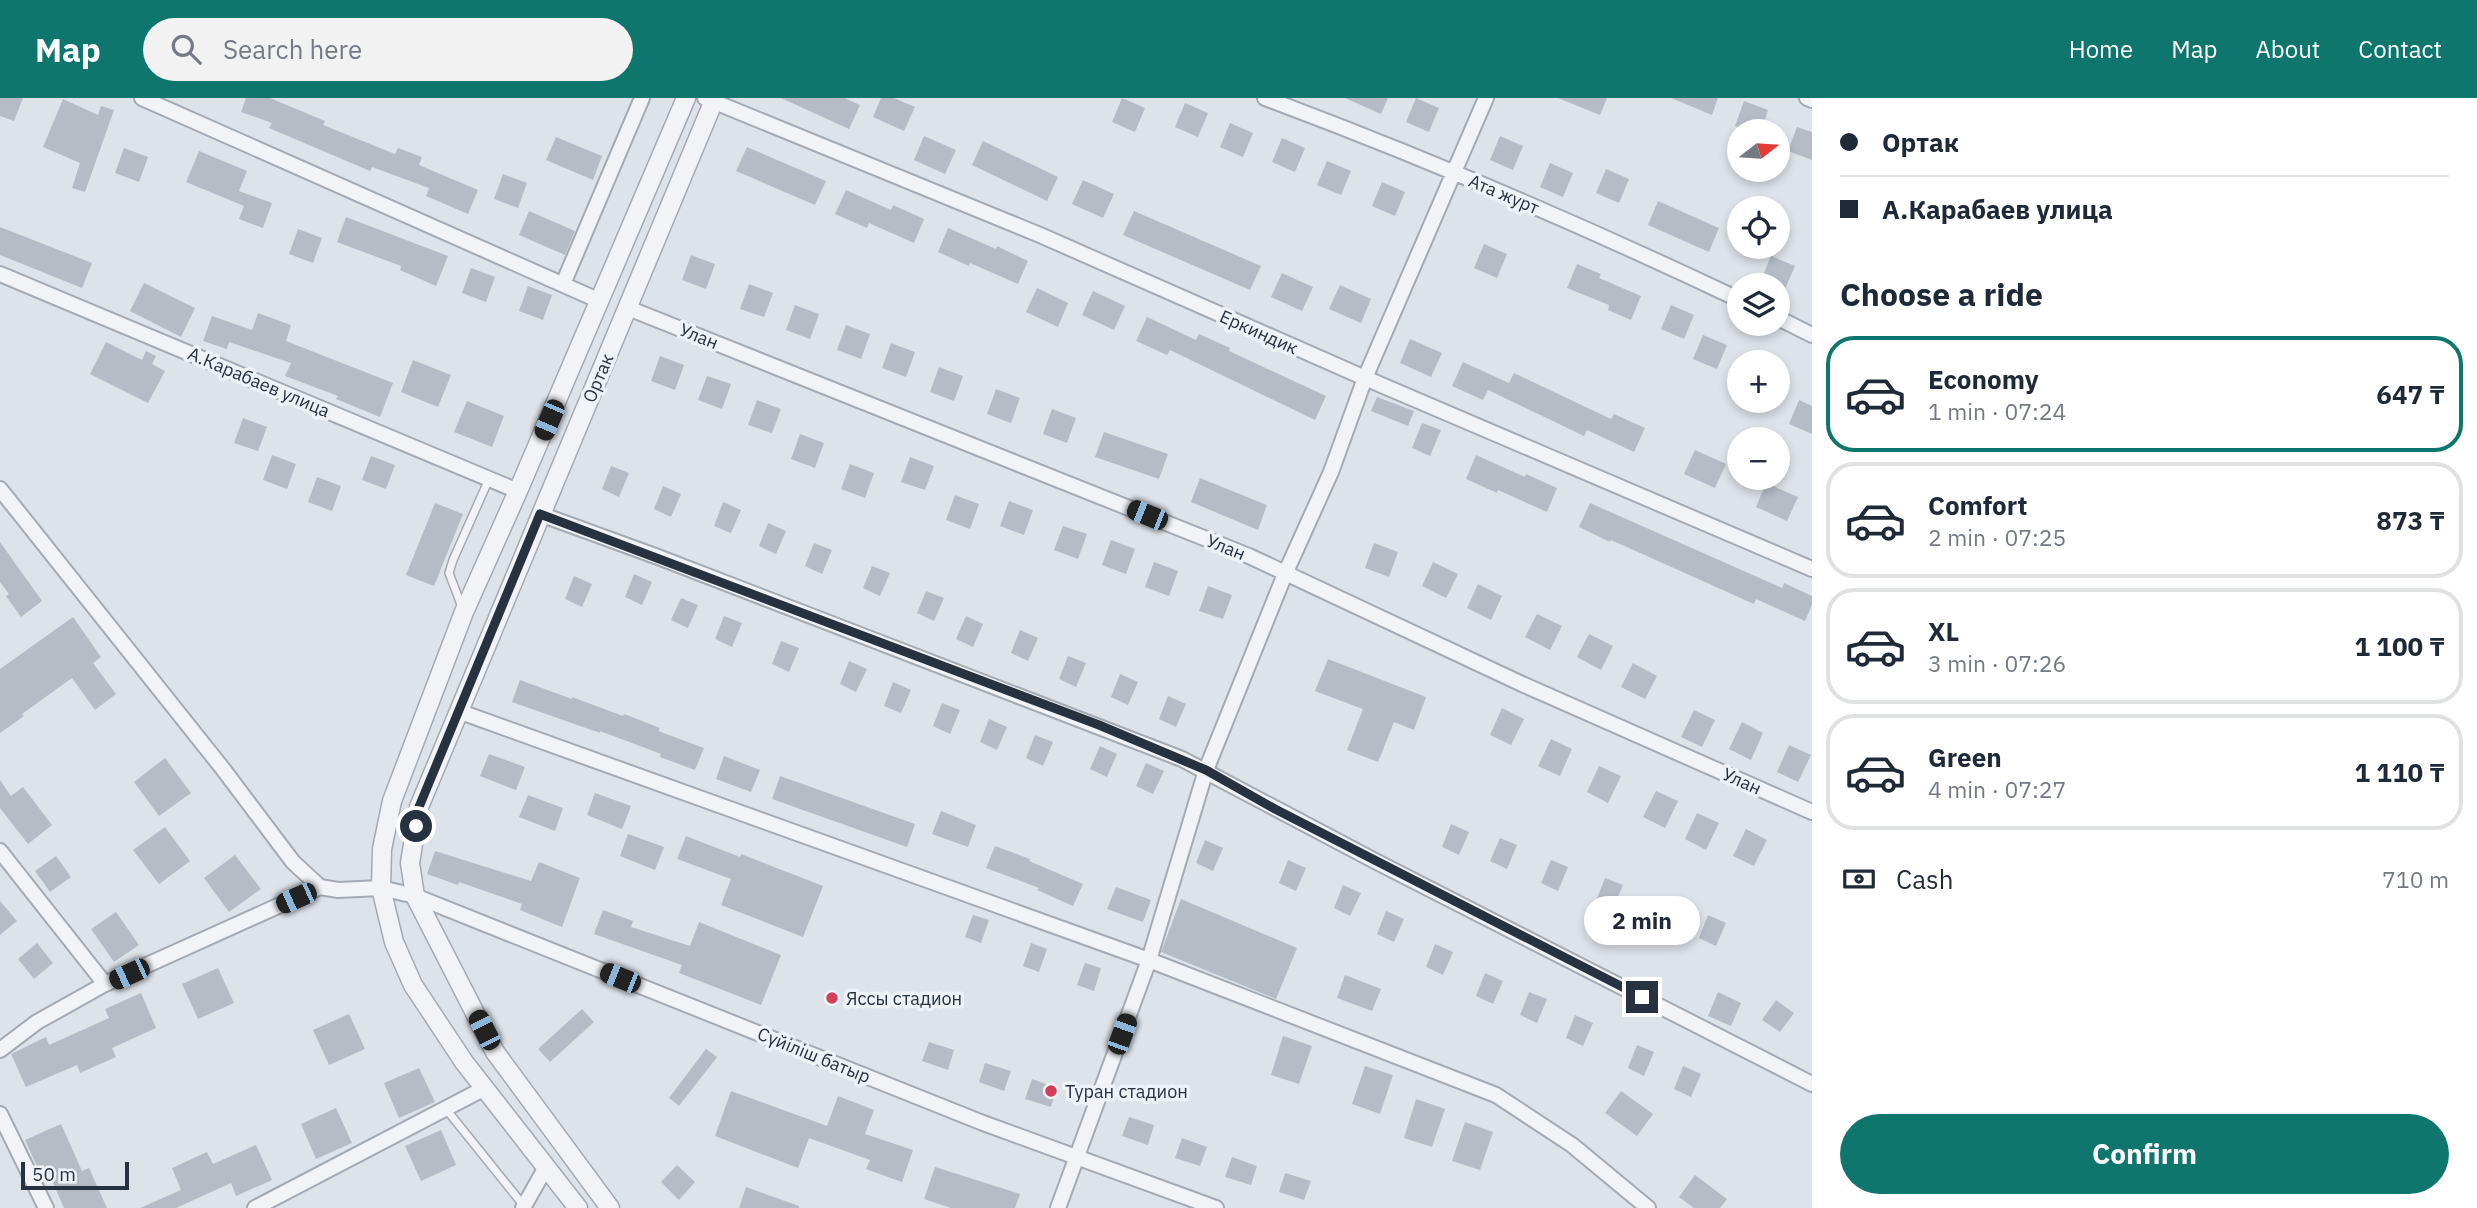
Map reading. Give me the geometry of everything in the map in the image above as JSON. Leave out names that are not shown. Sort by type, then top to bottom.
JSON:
[{"type":"street","points":[[142,98],[600,301]]},
{"type":"street","points":[[563,284],[642,98]]},
{"type":"street","name":"Ортак","points":[[578,1208],[464,1062],[414,985],[394,942],[381,888],[382,849],[392,801],[464,611],[687,98]]},
{"type":"street","name":"Ата журт","points":[[1265,98],[1364,135],[1612,239],[1727,294]]},
{"type":"street","points":[[1058,1208],[1149,960],[1206,770],[1285,574],[1331,472],[1365,379],[1486,98]]},
{"type":"street","points":[[1807,98],[1812,100]]},
{"type":"street","name":"Ортак","points":[[610,1208],[495,1052],[415,896],[410,863],[419,807],[628,308],[711,99]]},
{"type":"street","name":"Еркиндик","points":[[711,99],[1040,235],[1365,379],[1812,569]]},
{"type":"street","name":"А.Карабаев улица","points":[[0,274],[518,491]]},
{"type":"street","name":"Улан","points":[[628,308],[1249,556],[1522,684],[1812,812]]},
{"type":"street","points":[[1790,324],[1812,334]]},
{"type":"street","points":[[0,489],[293,862],[320,887],[105,984],[37,1021],[0,1050]]},
{"type":"street","points":[[540,514],[1099,725],[1206,770],[1300,822],[1812,1084]]},
{"type":"street","points":[[458,711],[1149,960],[1496,1095],[1573,1145],[1648,1208]]},
{"type":"street","points":[[0,851],[105,984]]},
{"type":"street","name":"Сүйіліш батыр","points":[[320,887],[338,890],[381,888],[415,896],[983,1123],[1216,1208]]},
{"type":"street","points":[[255,1208],[485,1088]]},
{"type":"street","points":[[0,1114],[46,1208]]},
{"type":"street","points":[[524,1208],[546,1167]]},
{"type":"lane","points":[[464,611],[449,573],[489,479]]},
{"type":"lane","points":[[446,1109],[524,1208]]},
{"type":"building","points":[[0,98],[23,98],[14,121],[0,116]]},
{"type":"building","points":[[246,98],[270,98],[325,121],[323,125],[395,154],[398,148],[422,157],[419,165],[478,190],[468,214],[426,196],[429,188],[372,167],[370,171],[269,128],[272,123],[241,112]]},
{"type":"building","points":[[781,98],[845,98],[860,105],[849,129]]},
{"type":"building","points":[[881,98],[894,98],[915,107],[904,131],[873,117]]},
{"type":"building","points":[[1122,98],[1145,108],[1135,132],[1112,122]]},
{"type":"building","points":[[1345,98],[1388,98],[1381,114]]},
{"type":"building","points":[[1416,98],[1439,108],[1429,132],[1406,122]]},
{"type":"building","points":[[1558,98],[1607,98],[1600,115]]},
{"type":"building","points":[[1671,98],[1718,98],[1712,115]]},
{"type":"building","points":[[63,99],[98,115],[101,106],[114,110],[85,192],[72,188],[80,163],[43,147]]},
{"type":"building","points":[[1744,101],[1768,110],[1765,119],[1738,119]]},
{"type":"building","points":[[1185,103],[1208,113],[1198,137],[1175,127]]},
{"type":"building","points":[[1230,123],[1253,133],[1243,157],[1220,147]]},
{"type":"building","points":[[1797,127],[1812,132],[1812,160],[1790,152]]},
{"type":"building","points":[[924,136],[956,150],[945,174],[914,160]]},
{"type":"building","points":[[1500,136],[1523,146],[1513,170],[1490,160]]},
{"type":"building","points":[[556,137],[602,156],[593,180],[546,160]]},
{"type":"building","points":[[1282,138],[1305,148],[1295,172],[1272,162]]},
{"type":"building","points":[[983,141],[1058,177],[1047,201],[972,165]]},
{"type":"building","points":[[747,147],[826,181],[815,205],[736,171]]},
{"type":"building","points":[[124,148],[148,157],[139,182],[115,173]]},
{"type":"building","points":[[199,151],[247,171],[239,191],[272,203],[263,228],[239,219],[244,206],[186,182]]},
{"type":"building","points":[[1327,161],[1351,171],[1341,195],[1317,185]]},
{"type":"building","points":[[1550,163],[1573,173],[1563,197],[1540,187]]},
{"type":"building","points":[[1606,169],[1629,179],[1619,203],[1596,193]]},
{"type":"building","points":[[503,174],[527,183],[518,208],[494,199]]},
{"type":"building","points":[[1083,180],[1114,194],[1103,218],[1072,204]]},
{"type":"building","points":[[1382,182],[1405,192],[1395,216],[1372,206]]},
{"type":"building","points":[[846,190],[891,210],[893,205],[924,219],[914,243],[869,223],[867,228],[835,214]]},
{"type":"building","points":[[1658,201],[1719,228],[1709,252],[1648,225]]},
{"type":"building","points":[[529,211],[575,231],[565,255],[519,235]]},
{"type":"building","points":[[1134,211],[1261,266],[1250,290],[1123,235]]},
{"type":"building","points":[[346,217],[448,256],[436,286],[400,270],[401,266],[337,242]]},
{"type":"building","points":[[0,227],[92,263],[82,288],[0,255]]},
{"type":"building","points":[[948,228],[1028,261],[1018,284],[938,252]]},
{"type":"building","points":[[298,229],[322,238],[313,263],[289,254]]},
{"type":"building","points":[[1484,244],[1507,254],[1497,278],[1474,268]]},
{"type":"building","points":[[691,255],[715,264],[706,289],[682,280]]},
{"type":"building","points":[[1770,259],[1778,259],[1795,266],[1790,278],[1790,273],[1764,273]]},
{"type":"building","points":[[1577,264],[1601,274],[1599,278],[1641,296],[1631,320],[1608,310],[1609,305],[1567,288]]},
{"type":"building","points":[[471,268],[495,277],[486,302],[462,293]]},
{"type":"building","points":[[1282,273],[1313,287],[1302,311],[1271,297]]},
{"type":"building","points":[[144,283],[195,308],[181,337],[130,311]]},
{"type":"building","points":[[749,284],[773,293],[764,317],[740,309]]},
{"type":"building","points":[[1340,285],[1371,299],[1361,323],[1329,309]]},
{"type":"building","points":[[528,286],[552,295],[543,320],[519,311]]},
{"type":"building","points":[[1037,288],[1068,303],[1058,327],[1026,312]]},
{"type":"building","points":[[1093,291],[1125,306],[1114,330],[1082,315]]},
{"type":"building","points":[[795,305],[819,314],[810,339],[786,330]]},
{"type":"building","points":[[1671,305],[1694,315],[1684,339],[1661,329]]},
{"type":"building","points":[[258,313],[291,325],[286,341],[393,383],[380,417],[336,399],[338,396],[285,376],[291,363],[229,342],[227,349],[203,341],[212,316],[252,330]]},
{"type":"building","points":[[1147,317],[1196,340],[1199,334],[1230,348],[1229,351],[1326,396],[1315,420],[1170,350],[1167,355],[1136,341]]},
{"type":"building","points":[[846,325],[870,334],[861,359],[837,350]]},
{"type":"building","points":[[1703,335],[1727,345],[1717,369],[1693,359]]},
{"type":"building","points":[[1410,339],[1442,353],[1431,377],[1400,363]]},
{"type":"building","points":[[106,342],[142,360],[146,351],[156,356],[152,364],[165,371],[148,403],[90,374]]},
{"type":"building","points":[[891,343],[915,352],[906,377],[882,368]]},
{"type":"building","points":[[660,356],[684,365],[675,390],[651,381]]},
{"type":"building","points":[[413,360],[451,375],[438,407],[401,392]]},
{"type":"building","points":[[1463,362],[1509,383],[1514,373],[1611,419],[1614,414],[1645,428],[1634,452],[1587,430],[1584,436],[1488,390],[1483,400],[1452,386]]},
{"type":"building","points":[[939,367],[963,376],[954,401],[930,392]]},
{"type":"building","points":[[707,376],[731,384],[722,409],[698,400]]},
{"type":"building","points":[[996,389],[1020,398],[1011,423],[987,414]]},
{"type":"building","points":[[1377,397],[1414,411],[1408,426],[1371,411]]},
{"type":"building","points":[[757,400],[781,409],[772,433],[748,425]]},
{"type":"building","points":[[1799,400],[1812,406],[1812,434],[1789,424]]},
{"type":"building","points":[[467,401],[504,416],[492,447],[454,432]]},
{"type":"building","points":[[1052,409],[1076,418],[1067,443],[1043,434]]},
{"type":"building","points":[[243,418],[267,427],[258,451],[234,443]]},
{"type":"building","points":[[1422,423],[1441,430],[1430,456],[1412,448]]},
{"type":"building","points":[[1104,432],[1168,454],[1159,479],[1095,457]]},
{"type":"building","points":[[800,434],[824,443],[815,468],[791,459]]},
{"type":"building","points":[[1695,450],[1726,464],[1715,488],[1684,474]]},
{"type":"building","points":[[272,455],[296,464],[287,489],[263,480]]},
{"type":"building","points":[[1476,455],[1557,488],[1547,512],[1466,479]]},
{"type":"building","points":[[371,456],[395,465],[386,489],[362,480]]},
{"type":"building","points":[[910,457],[934,466],[925,490],[901,482]]},
{"type":"building","points":[[850,464],[874,473],[865,498],[841,489]]},
{"type":"building","points":[[611,466],[629,473],[619,497],[602,489]]},
{"type":"building","points":[[317,477],[341,486],[332,511],[308,502]]},
{"type":"building","points":[[1200,478],[1267,505],[1258,530],[1191,502]]},
{"type":"building","points":[[663,486],[681,494],[671,517],[654,509]]},
{"type":"building","points":[[1763,490],[1782,490],[1798,497],[1787,521],[1756,507]]},
{"type":"building","points":[[955,495],[979,504],[970,529],[946,520]]},
{"type":"building","points":[[1009,501],[1033,510],[1024,535],[1000,526]]},
{"type":"building","points":[[723,502],[741,510],[731,533],[714,526]]},
{"type":"building","points":[[435,503],[463,514],[434,586],[406,575]]},
{"type":"building","points":[[1590,503],[1782,588],[1784,583],[1812,596],[1812,605],[1805,621],[1756,599],[1754,604],[1579,527]]},
{"type":"building","points":[[768,523],[786,531],[776,554],[759,546]]},
{"type":"building","points":[[1063,526],[1087,534],[1078,559],[1054,550]]},
{"type":"building","points":[[1111,540],[1135,549],[1126,574],[1102,565]]},
{"type":"building","points":[[0,542],[42,601],[21,617],[0,582]]},
{"type":"building","points":[[814,543],[832,550],[822,574],[805,566]]},
{"type":"building","points":[[1374,543],[1398,552],[1389,577],[1365,568]]},
{"type":"building","points":[[1154,562],[1178,571],[1169,596],[1145,587]]},
{"type":"building","points":[[1433,562],[1458,574],[1446,598],[1422,586]]},
{"type":"building","points":[[872,566],[890,573],[880,596],[863,588]]},
{"type":"building","points":[[634,574],[652,582],[642,605],[625,597]]},
{"type":"building","points":[[574,576],[592,584],[582,607],[565,599]]},
{"type":"building","points":[[1478,584],[1502,596],[1491,620],[1467,608]]},
{"type":"building","points":[[1208,586],[1232,595],[1223,619],[1199,611]]},
{"type":"building","points":[[926,591],[944,598],[934,621],[917,613]]},
{"type":"building","points":[[681,598],[698,605],[688,628],[671,620]]},
{"type":"building","points":[[1537,614],[1562,626],[1550,650],[1525,637]]},
{"type":"building","points":[[724,616],[742,623],[732,647],[715,639]]},
{"type":"building","points":[[966,616],[983,624],[973,647],[956,639]]},
{"type":"building","points":[[73,617],[101,657],[93,663],[116,694],[95,710],[72,678],[0,733],[0,669]]},
{"type":"building","points":[[1020,630],[1038,638],[1028,661],[1011,653]]},
{"type":"building","points":[[1589,634],[1613,646],[1601,670],[1577,657]]},
{"type":"building","points":[[781,641],[799,648],[789,672],[772,664]]},
{"type":"building","points":[[1068,656],[1086,663],[1076,687],[1059,679]]},
{"type":"building","points":[[1328,659],[1426,697],[1414,730],[1394,722],[1378,762],[1347,750],[1363,709],[1315,691]]},
{"type":"building","points":[[849,661],[867,669],[856,692],[840,684]]},
{"type":"building","points":[[1633,663],[1657,676],[1645,699],[1621,687]]},
{"type":"building","points":[[1120,674],[1138,682],[1128,705],[1111,697]]},
{"type":"building","points":[[520,680],[623,716],[624,714],[660,728],[658,731],[704,748],[695,770],[600,731],[512,702]]},
{"type":"building","points":[[893,682],[911,690],[901,713],[884,706]]},
{"type":"building","points":[[1168,696],[1186,704],[1176,727],[1159,719]]},
{"type":"building","points":[[942,703],[960,710],[950,734],[933,726]]},
{"type":"building","points":[[1502,708],[1524,719],[1511,745],[1490,735]]},
{"type":"building","points":[[1694,710],[1715,720],[1702,747],[1681,737]]},
{"type":"building","points":[[989,719],[1007,727],[997,750],[980,742]]},
{"type":"building","points":[[1742,722],[1763,733],[1751,760],[1729,749]]},
{"type":"building","points":[[1035,735],[1053,742],[1043,766],[1026,758]]},
{"type":"building","points":[[1551,739],[1572,749],[1560,776],[1538,766]]},
{"type":"building","points":[[1789,745],[1811,755],[1798,782],[1777,772]]},
{"type":"building","points":[[1100,746],[1117,754],[1107,777],[1090,769]]},
{"type":"building","points":[[489,754],[525,767],[516,790],[480,776]]},
{"type":"building","points":[[724,756],[760,770],[751,792],[716,779]]},
{"type":"building","points":[[165,758],[191,793],[159,816],[134,782]]},
{"type":"building","points":[[1146,763],[1164,771],[1153,794],[1136,786]]},
{"type":"building","points":[[1599,766],[1621,776],[1608,803],[1587,792]]},
{"type":"building","points":[[780,776],[915,824],[907,847],[772,799]]},
{"type":"building","points":[[0,780],[11,796],[23,787],[52,825],[28,844],[0,808]]},
{"type":"building","points":[[1656,791],[1678,801],[1665,828],[1643,817]]},
{"type":"building","points":[[595,793],[631,806],[622,829],[587,815]]},
{"type":"building","points":[[528,795],[563,808],[555,831],[519,817]]},
{"type":"building","points":[[941,811],[976,825],[968,847],[932,834]]},
{"type":"building","points":[[1697,813],[1719,823],[1706,850],[1685,839]]},
{"type":"building","points":[[1451,824],[1469,832],[1459,855],[1442,847]]},
{"type":"building","points":[[165,827],[190,861],[159,884],[133,850]]},
{"type":"building","points":[[1746,829],[1767,840],[1754,866],[1733,856]]},
{"type":"building","points":[[628,834],[664,847],[655,870],[620,856]]},
{"type":"building","points":[[686,836],[823,886],[803,937],[721,905],[731,879],[677,859]]},
{"type":"building","points":[[1500,838],[1517,845],[1507,869],[1490,861]]},
{"type":"building","points":[[1205,840],[1223,848],[1213,871],[1196,863]]},
{"type":"building","points":[[995,846],[1083,884],[1073,906],[1037,890],[1039,888],[986,868]]},
{"type":"building","points":[[435,851],[531,881],[539,862],[580,878],[562,927],[520,910],[522,904],[427,874]]},
{"type":"building","points":[[235,855],[261,889],[229,912],[204,878]]},
{"type":"building","points":[[56,856],[71,877],[50,892],[35,871]]},
{"type":"building","points":[[1288,860],[1306,868],[1296,891],[1279,883]]},
{"type":"building","points":[[1551,860],[1568,867],[1558,891],[1541,883]]},
{"type":"building","points":[[1605,878],[1623,885],[1613,908],[1596,901]]},
{"type":"building","points":[[1343,885],[1361,893],[1350,916],[1334,908]]},
{"type":"building","points":[[1116,887],[1151,900],[1143,922],[1107,909]]},
{"type":"building","points":[[1181,899],[1297,948],[1276,999],[1161,952]]},
{"type":"building","points":[[0,901],[17,921],[0,935]]},
{"type":"building","points":[[1656,902],[1674,910],[1664,933],[1647,925]]},
{"type":"building","points":[[603,910],[633,921],[631,927],[690,946],[699,922],[781,955],[761,1005],[679,973],[682,965],[594,934]]},
{"type":"building","points":[[1386,911],[1404,919],[1394,942],[1377,934]]},
{"type":"building","points":[[116,912],[139,945],[114,962],[91,929]]},
{"type":"building","points":[[973,915],[989,920],[981,943],[965,937]]},
{"type":"building","points":[[1708,915],[1726,923],[1716,946],[1699,938]]},
{"type":"building","points":[[37,943],[53,963],[34,979],[18,959]]},
{"type":"building","points":[[1031,943],[1047,949],[1039,972],[1023,966]]},
{"type":"building","points":[[1435,944],[1453,952],[1443,975],[1426,967]]},
{"type":"building","points":[[1085,963],[1101,968],[1094,991],[1077,985]]},
{"type":"building","points":[[218,968],[234,1003],[198,1019],[182,984]]},
{"type":"building","points":[[1485,973],[1503,981],[1493,1004],[1476,996]]},
{"type":"building","points":[[1345,975],[1381,989],[1372,1011],[1337,998]]},
{"type":"building","points":[[1529,992],[1547,999],[1537,1023],[1520,1015]]},
{"type":"building","points":[[1718,992],[1741,1003],[1731,1026],[1708,1016]]},
{"type":"building","points":[[141,993],[156,1028],[112,1048],[116,1057],[80,1073],[77,1065],[26,1087],[11,1054],[46,1037],[49,1045],[109,1018],[105,1009]]},
{"type":"building","points":[[1776,1000],[1794,1013],[1780,1032],[1762,1020]]},
{"type":"building","points":[[582,1009],[594,1022],[550,1062],[538,1049]]},
{"type":"building","points":[[349,1014],[365,1049],[329,1065],[313,1030]]},
{"type":"building","points":[[1575,1015],[1593,1023],[1583,1046],[1566,1038]]},
{"type":"building","points":[[1283,1036],[1312,1046],[1299,1084],[1271,1075]]},
{"type":"building","points":[[929,1042],[954,1050],[948,1070],[922,1061]]},
{"type":"building","points":[[1637,1045],[1654,1052],[1644,1076],[1628,1068]]},
{"type":"building","points":[[706,1049],[717,1057],[679,1106],[669,1098]]},
{"type":"building","points":[[985,1063],[1011,1071],[1004,1091],[979,1082]]},
{"type":"building","points":[[1365,1066],[1393,1075],[1380,1114],[1352,1104]]},
{"type":"building","points":[[1683,1066],[1701,1074],[1691,1097],[1674,1089]]},
{"type":"building","points":[[419,1068],[435,1102],[399,1118],[384,1083]]},
{"type":"building","points":[[1032,1079],[1057,1088],[1051,1107],[1025,1099]]},
{"type":"building","points":[[731,1091],[827,1126],[838,1096],[874,1110],[865,1134],[913,1150],[902,1182],[866,1169],[870,1160],[809,1138],[798,1168],[715,1136]]},
{"type":"building","points":[[1621,1091],[1653,1114],[1637,1136],[1605,1113]]},
{"type":"building","points":[[1416,1099],[1445,1109],[1432,1147],[1404,1138]]},
{"type":"building","points":[[336,1108],[352,1143],[316,1159],[301,1124]]},
{"type":"building","points":[[1129,1117],[1154,1125],[1148,1145],[1122,1136]]},
{"type":"building","points":[[1465,1122],[1493,1132],[1480,1170],[1452,1161]]},
{"type":"building","points":[[61,1124],[82,1171],[89,1168],[107,1208],[64,1208],[48,1172],[41,1175],[25,1140]]},
{"type":"building","points":[[441,1130],[456,1165],[421,1181],[405,1146]]},
{"type":"building","points":[[1182,1138],[1207,1147],[1200,1166],[1175,1158]]},
{"type":"building","points":[[256,1145],[272,1180],[236,1196],[231,1183],[176,1208],[140,1208],[181,1190],[172,1168],[207,1152],[213,1164]]},
{"type":"building","points":[[1232,1157],[1257,1166],[1251,1185],[1225,1177]]},
{"type":"building","points":[[677,1165],[695,1182],[679,1200],[661,1182]]},
{"type":"building","points":[[935,1167],[1020,1194],[1015,1208],[951,1208],[924,1199]]},
{"type":"building","points":[[1285,1173],[1311,1181],[1304,1200],[1279,1192]]},
{"type":"building","points":[[1695,1175],[1727,1199],[1720,1208],[1694,1208],[1679,1197]]},
{"type":"building","points":[[746,1187],[799,1206],[799,1208],[739,1208]]},
{"type":"place","name":"Яссы стадион","points":[[832,998]]},
{"type":"place","name":"Туран стадион","points":[[1051,1091]]},
{"type":"route","points":[[416,826],[419,807],[540,514],[1099,725],[1182,759],[1642,997]]}]
